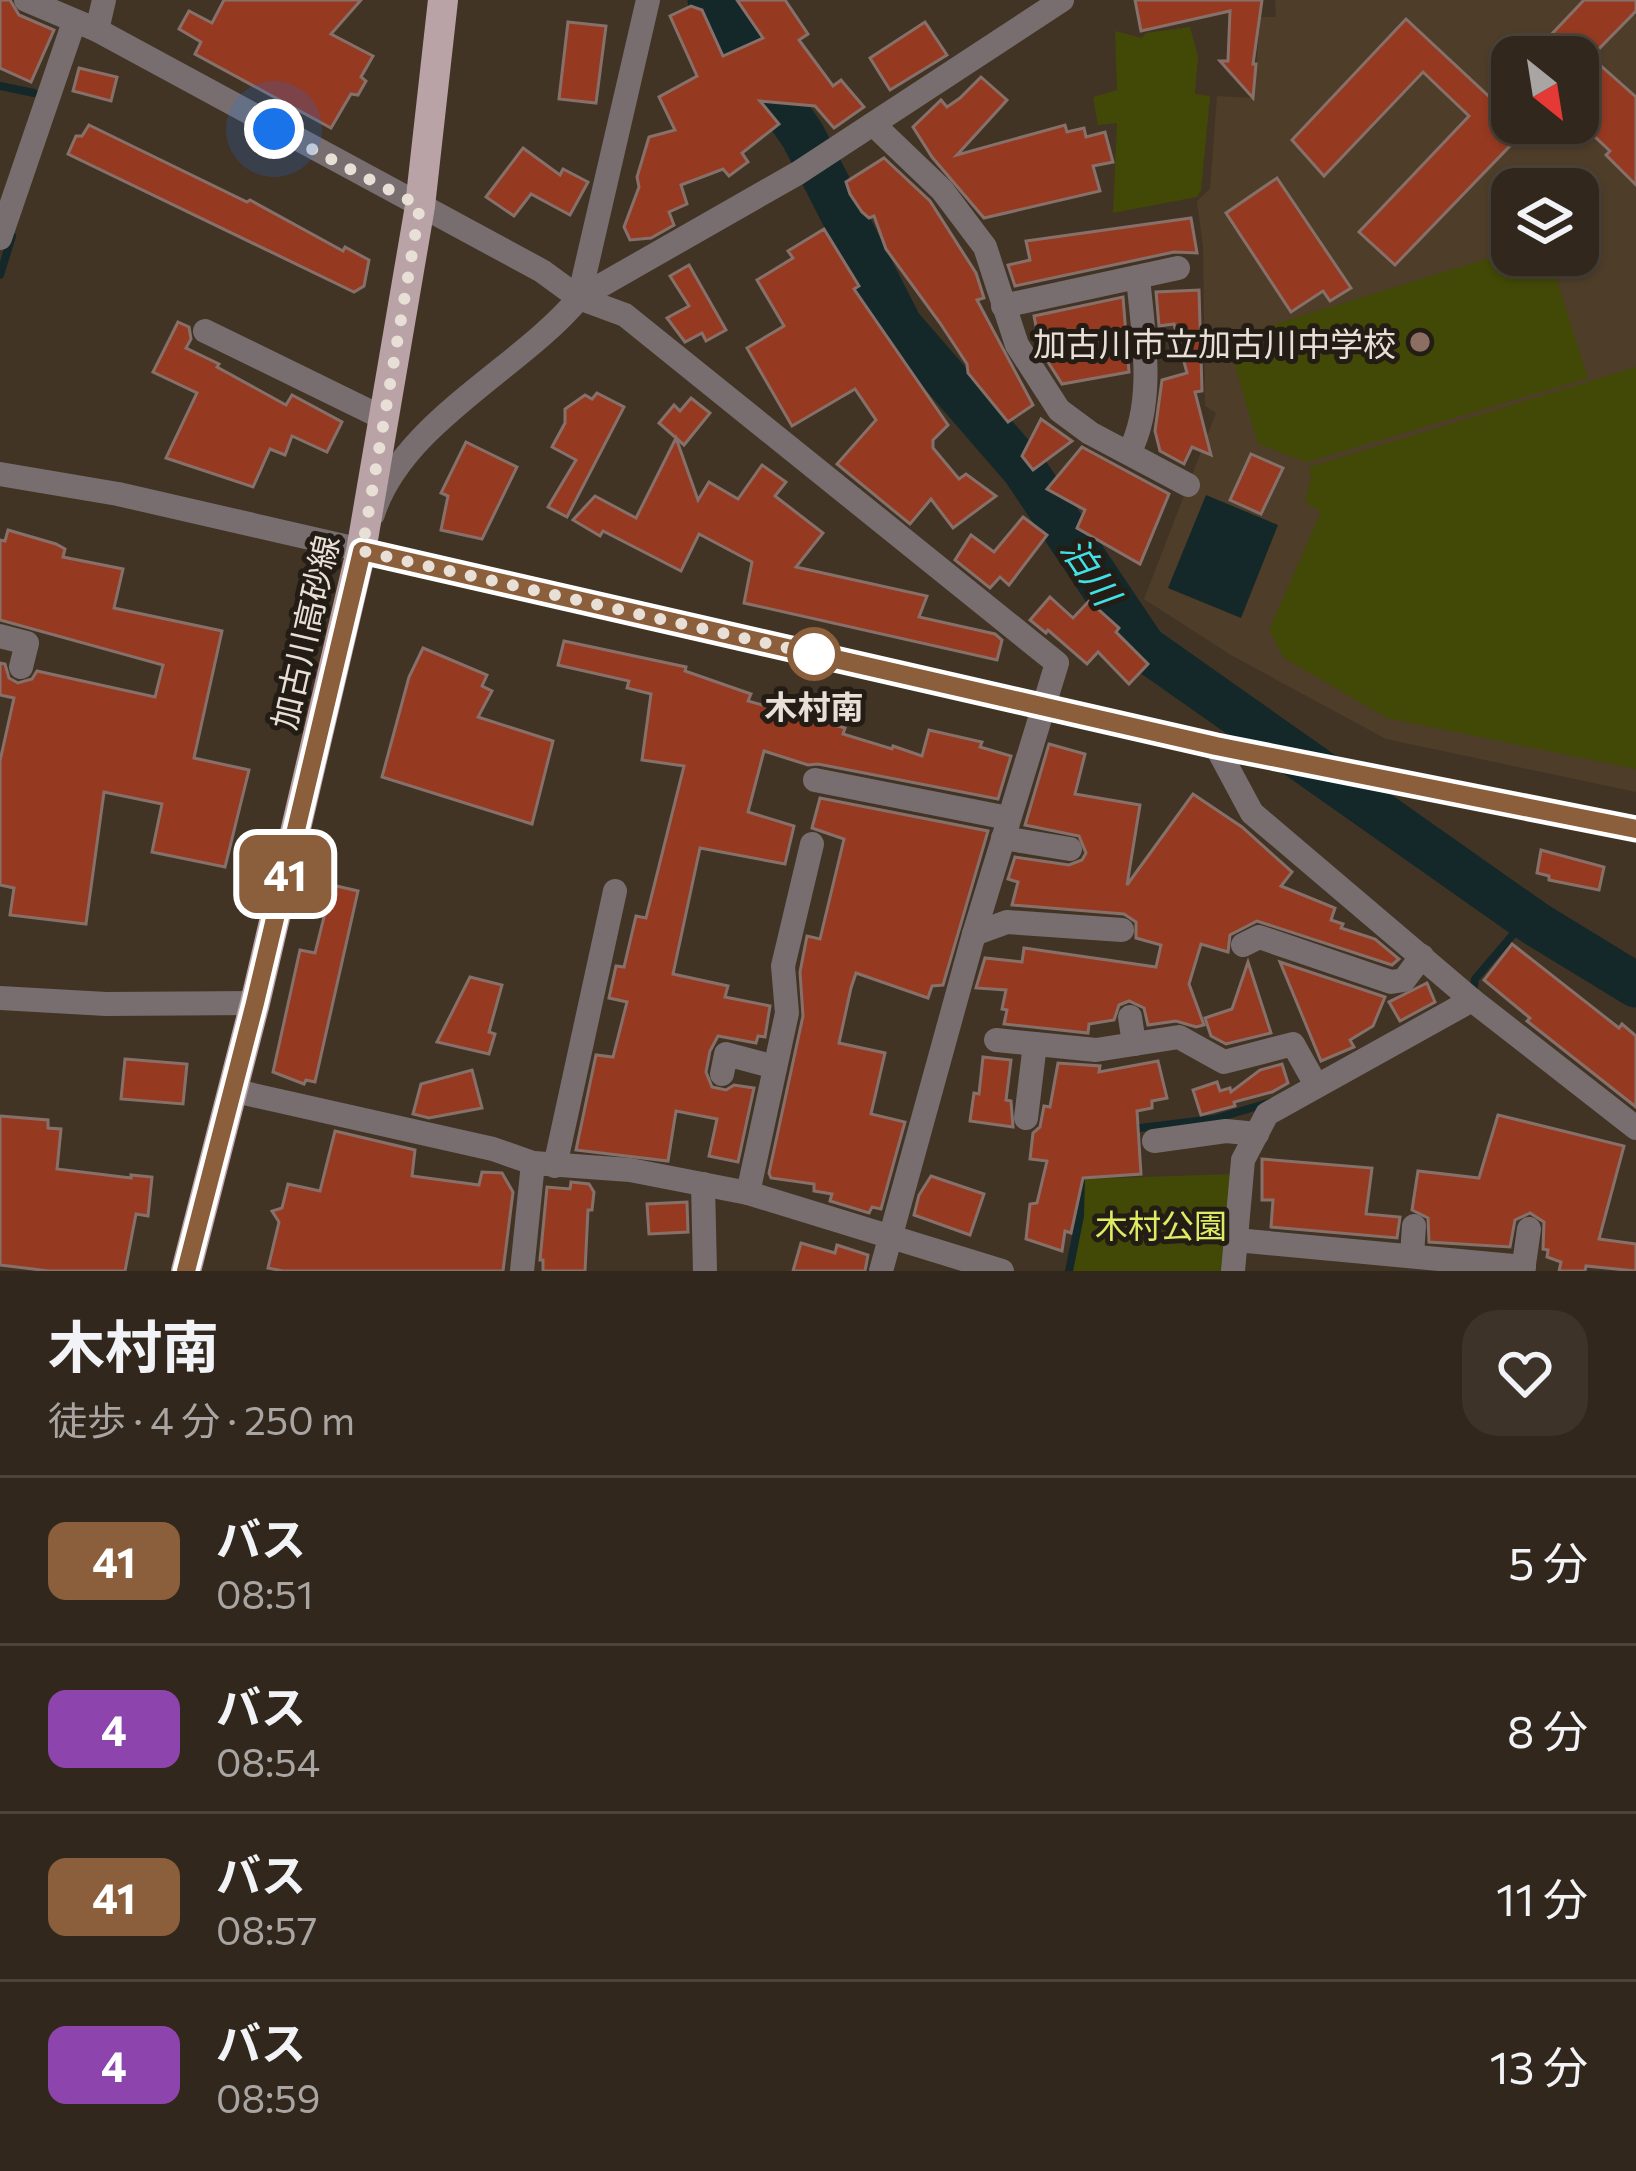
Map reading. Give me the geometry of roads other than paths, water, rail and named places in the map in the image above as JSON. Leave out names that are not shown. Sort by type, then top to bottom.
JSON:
[{"type":"main road","name":"加古川高砂線","points":[[186,1271],[362,551],[420,206],[443,0]]},
{"type":"street","points":[[26,0],[86,26],[542,271],[579,298],[625,315],[1057,663],[974,934],[881,1271]]},
{"type":"street","points":[[1,229],[86,26],[104,0]]},
{"type":"street","points":[[579,298],[648,0]]},
{"type":"street","points":[[362,551],[377,502],[406,458],[495,370],[553,326],[579,298],[799,173],[1062,0]]},
{"type":"street","points":[[873,124],[942,190],[986,247],[1017,345],[1059,410],[1188,484]]},
{"type":"street","points":[[1003,306],[1178,268]]},
{"type":"street","points":[[1129,453],[1142,429],[1144,404],[1138,277]]},
{"type":"street","points":[[205,331],[383,418]]},
{"type":"street","points":[[0,474],[118,494],[1216,746],[1636,829]]},
{"type":"street","points":[[0,636],[27,643],[22,667]]},
{"type":"street","points":[[1216,746],[1252,813],[1472,1000],[1636,1128]]},
{"type":"street","points":[[815,780],[1070,849]]},
{"type":"street","points":[[748,1193],[787,1012],[782,966],[812,844]]},
{"type":"street","points":[[522,1271],[544,1165],[615,891]]},
{"type":"street","points":[[974,934],[1007,922],[1122,930]]},
{"type":"street","points":[[1088,956],[1090,928]]},
{"type":"street","points":[[1244,945],[1259,937],[1391,982],[1404,980],[1422,956]]},
{"type":"street","points":[[0,998],[106,1004],[255,1003]]},
{"type":"street","points":[[1233,1271],[1243,1160],[1268,1114],[1472,1000]]},
{"type":"street","points":[[1130,1017],[1134,1044]]},
{"type":"street","points":[[996,1040],[1096,1050],[1179,1037],[1224,1062],[1293,1044],[1316,1085]]},
{"type":"street","points":[[1026,1118],[1035,1043]]},
{"type":"street","points":[[722,1074],[726,1054],[775,1067]]},
{"type":"street","points":[[231,1090],[493,1149],[544,1165],[631,1170],[748,1193],[1002,1271]]},
{"type":"street","points":[[1154,1141],[1226,1131],[1257,1134]]},
{"type":"street","points":[[703,1184],[706,1271]]},
{"type":"street","points":[[1412,1255],[1414,1226]]},
{"type":"street","points":[[1236,1240],[1524,1269],[1529,1229]]},
{"type":"water","points":[[1206,495],[1278,525],[1241,618],[1168,588]]},
{"type":"waterway","name":"泊川","points":[[710,0],[803,136],[900,326],[1024,469],[1144,648],[1536,924],[1636,985]]},
{"type":"waterway","points":[[0,86],[34,93]]},
{"type":"waterway","points":[[0,275],[12,236]]},
{"type":"waterway","points":[[1473,993],[1475,979],[1527,918]]},
{"type":"waterway","points":[[1132,1129],[1214,1119],[1275,1101]]},
{"type":"waterway","points":[[1069,1271],[1080,1216],[1081,1175]]},
{"type":"place","name":"加古川市立加古川中学校","points":[[1420,342]]},
{"type":"place","name":"木村南","points":[[814,654]]},
{"type":"park label","name":"木村公園","points":[[1161,1224]]}]
